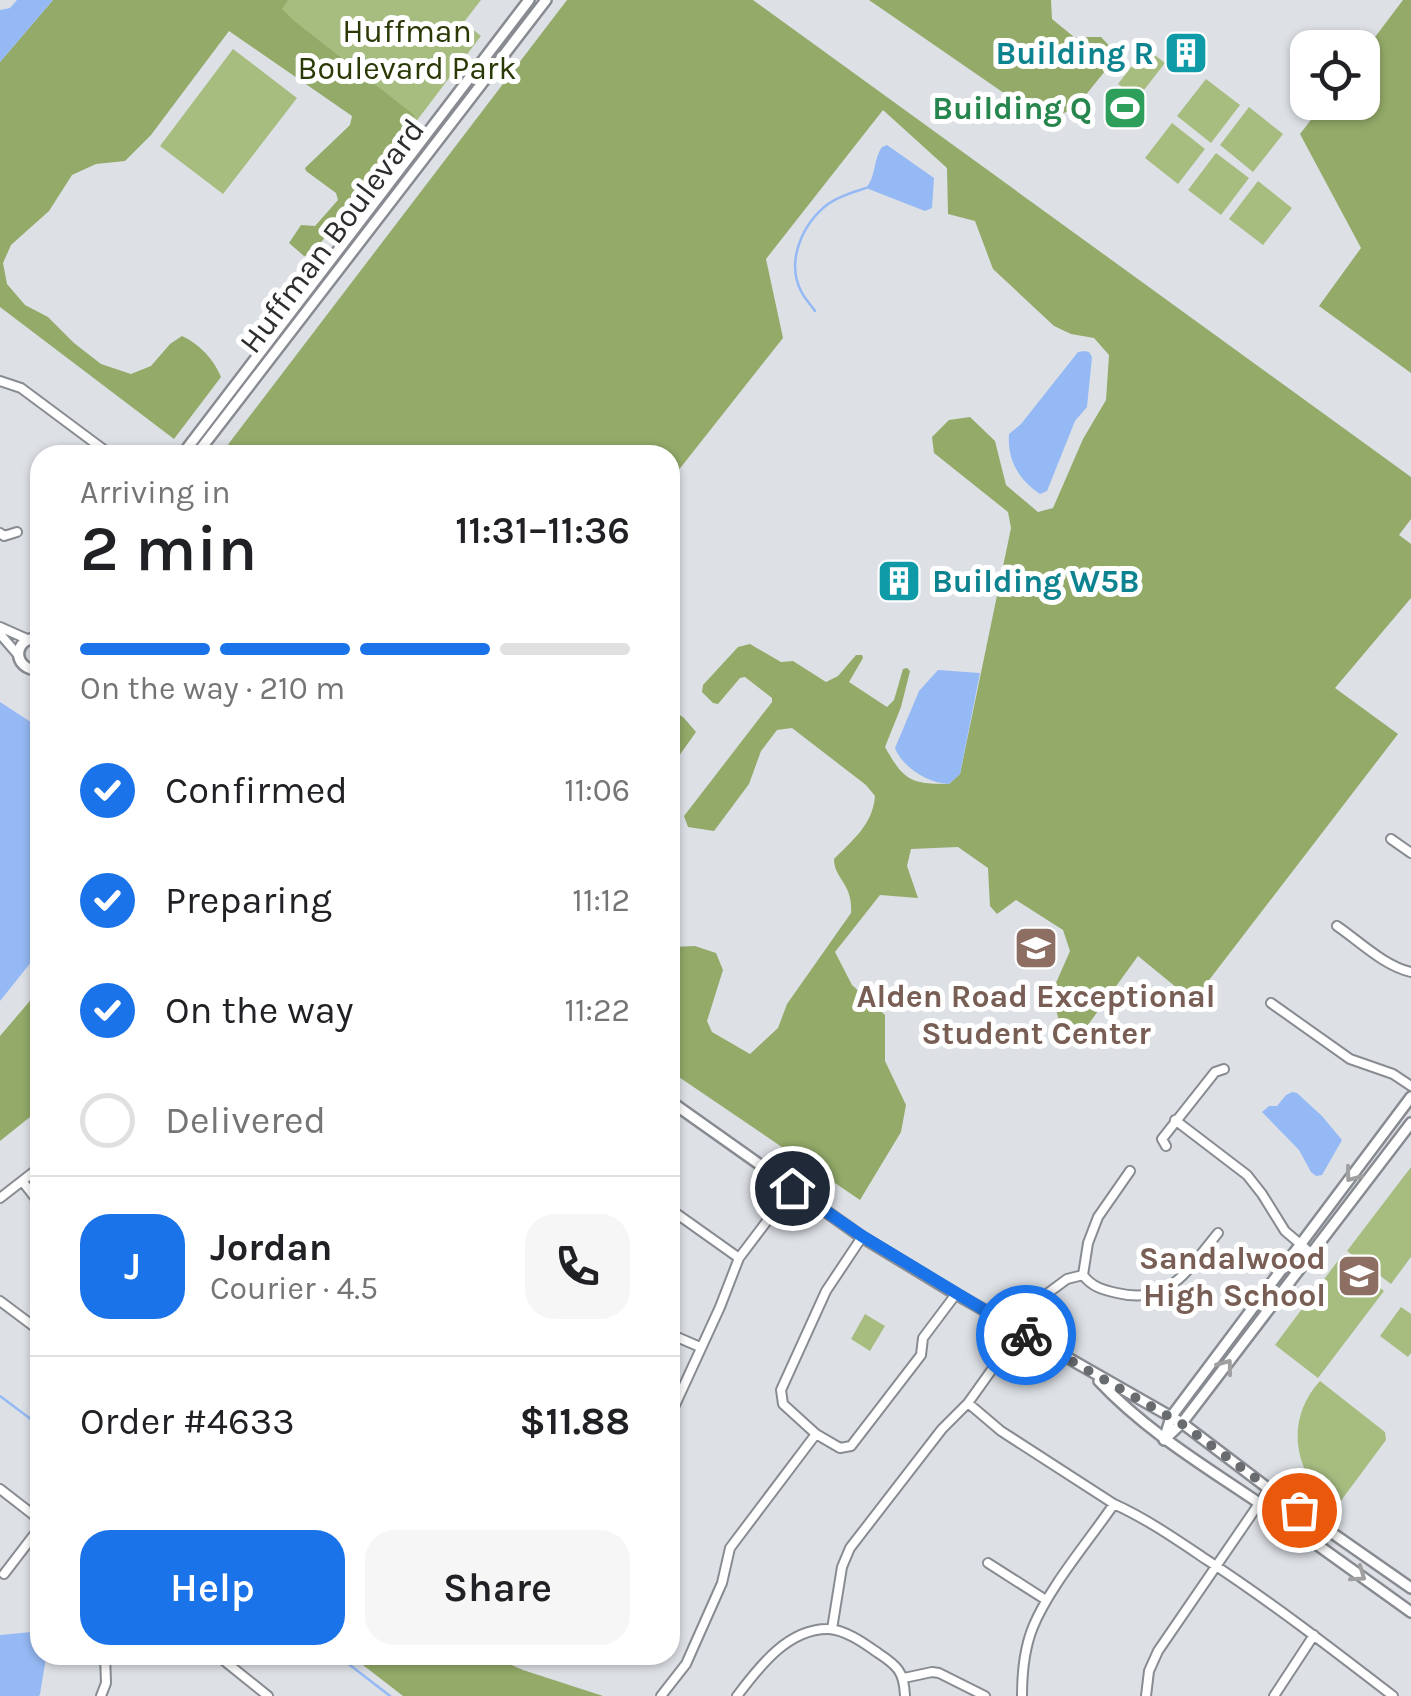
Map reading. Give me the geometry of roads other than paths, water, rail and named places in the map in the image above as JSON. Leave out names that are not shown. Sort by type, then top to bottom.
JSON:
[{"type":"street","name":"Huffman Boulevard","points":[[190,445],[529,0]]},
{"type":"street","name":"Huffman Boulevard","points":[[204,445],[546,0]]},
{"type":"street","points":[[0,381],[21,388],[98,445]]},
{"type":"street","points":[[0,533],[4,536],[17,532]]},
{"type":"street","points":[[0,630],[27,639]]},
{"type":"street","points":[[0,630],[30,670]]},
{"type":"street","points":[[18,656],[19,649],[30,638]]},
{"type":"street","points":[[1391,839],[1411,853]]},
{"type":"street","points":[[1336,926],[1390,963],[1411,972]]},
{"type":"street","points":[[1272,1003],[1350,1059],[1393,1074],[1411,1086]]},
{"type":"street","points":[[1166,1146],[1162,1139],[1175,1120],[1215,1072],[1224,1069]]},
{"type":"street","points":[[1164,1440],[1171,1417],[1411,1097]]},
{"type":"street","points":[[680,1108],[862,1236],[1182,1424],[1411,1588]]},
{"type":"street","points":[[1175,1120],[1247,1175],[1285,1231],[1312,1254]]},
{"type":"street","points":[[1164,1440],[1182,1424],[1411,1123]]},
{"type":"street","points":[[1083,1275],[1088,1243],[1098,1217],[1130,1171]]},
{"type":"street","points":[[0,1198],[30,1175]]},
{"type":"street","points":[[22,1182],[30,1192]]},
{"type":"street","points":[[680,1393],[739,1258],[792,1188]]},
{"type":"street","points":[[680,1217],[739,1258]]},
{"type":"street","points":[[1083,1275],[1095,1287],[1128,1296],[1151,1296],[1171,1286],[1218,1234]]},
{"type":"street","points":[[862,1236],[826,1291],[781,1390],[782,1404],[816,1434],[840,1448],[851,1446],[921,1355],[923,1338],[956,1294]]},
{"type":"street","points":[[832,1629],[842,1567],[850,1548],[942,1429],[968,1402],[1044,1296],[1067,1279],[1083,1275]]},
{"type":"street","points":[[0,1301],[30,1324]]},
{"type":"street","points":[[680,1338],[700,1347]]},
{"type":"street","points":[[1090,1372],[1123,1407],[1164,1440],[1411,1612]]},
{"type":"street","points":[[968,1402],[1001,1431],[1216,1566],[1392,1696]]},
{"type":"street","points":[[661,1696],[686,1664],[722,1583],[730,1548],[816,1434]]},
{"type":"street","points":[[1146,1696],[1149,1671],[1158,1651],[1270,1489]]},
{"type":"street","points":[[0,1490],[30,1516]]},
{"type":"street","points":[[1022,1696],[1026,1647],[1046,1600],[1114,1504]]},
{"type":"street","points":[[4,1574],[30,1538]]},
{"type":"street","points":[[988,1563],[1046,1600]]},
{"type":"street","points":[[737,1696],[782,1646],[804,1635],[832,1629],[865,1644],[898,1668],[904,1678],[905,1696]]},
{"type":"street","points":[[1274,1696],[1314,1635]]},
{"type":"street","points":[[102,1696],[105,1665]]},
{"type":"street","points":[[229,1665],[268,1696]]},
{"type":"street","points":[[904,1678],[940,1673],[985,1696]]},
{"type":"water","points":[[17,0],[53,0],[0,62],[0,10],[10,8]]},
{"type":"water","points":[[887,145],[934,178],[932,208],[925,211],[866,188],[879,152]]},
{"type":"water","points":[[1085,351],[1092,357],[1087,407],[1075,421],[1047,491],[1040,494],[1016,468],[1009,434],[1078,352]]},
{"type":"water","points":[[938,670],[980,673],[960,774],[949,784],[917,773],[895,748],[919,691]]},
{"type":"water","points":[[0,702],[30,722],[30,964],[0,1001]]},
{"type":"water","points":[[1292,1092],[1322,1116],[1342,1140],[1322,1175],[1311,1172],[1299,1150],[1262,1112],[1277,1106]]},
{"type":"water","points":[[30,1632],[30,1665],[44,1665],[39,1696],[0,1696],[0,1635]]},
{"type":"waterway","points":[[815,311],[797,279],[799,244],[811,222],[828,204],[866,188]]},
{"type":"waterway","points":[[0,1396],[30,1418]]},
{"type":"waterway","points":[[350,1665],[390,1696]]},
{"type":"place","name":"Building R","points":[[1186,53]]},
{"type":"place","name":"Building Q","points":[[1125,108]]},
{"type":"place","name":"Building W5B","points":[[899,581]]},
{"type":"place","name":"Alden Road Exceptional Student Center","points":[[1036,948]]},
{"type":"place","name":"Sandalwood High School","points":[[1359,1276]]},
{"type":"park label","name":"Huffman Boulevard Park","points":[[407,50]]}]
